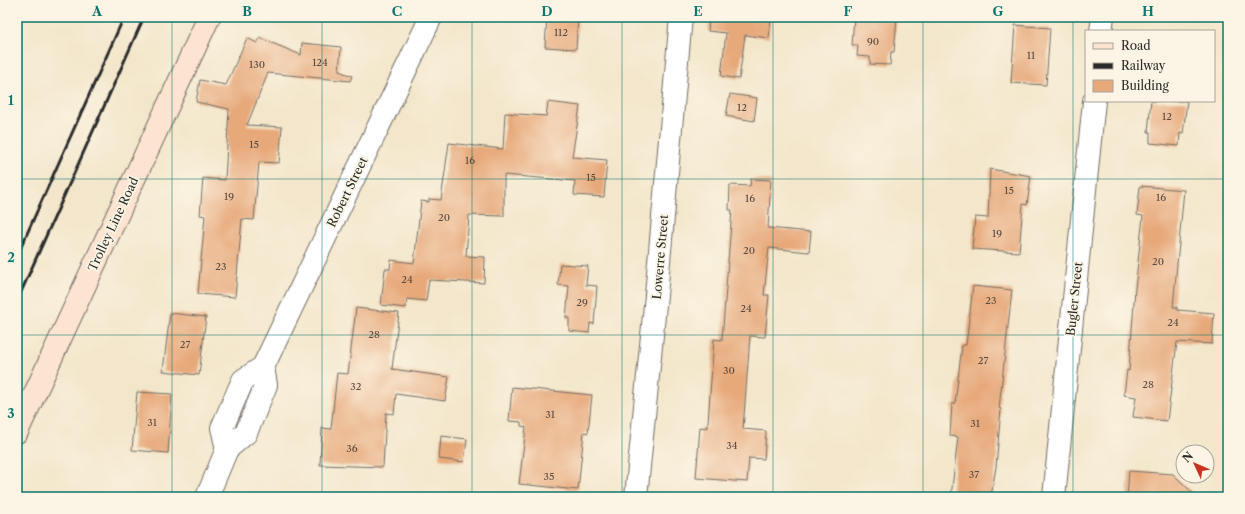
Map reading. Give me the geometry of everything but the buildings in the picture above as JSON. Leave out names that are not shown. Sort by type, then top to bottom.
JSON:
[{"type":"main road","name":"Trolley Line Road","points":[[17,432],[210,17]]},
{"type":"street","name":"Robert Street","points":[[207,497],[227,449],[246,433],[266,385],[263,367],[431,17]]},
{"type":"street","name":"Lowerre Street","points":[[636,497],[681,17]]},
{"type":"street","points":[[1102,30],[1103,17]]},
{"type":"street","name":"Bugler Street","points":[[1054,497],[1094,102]]},
{"type":"railway","points":[[17,256],[124,17]]},
{"type":"railway","points":[[17,301],[144,17]]}]
